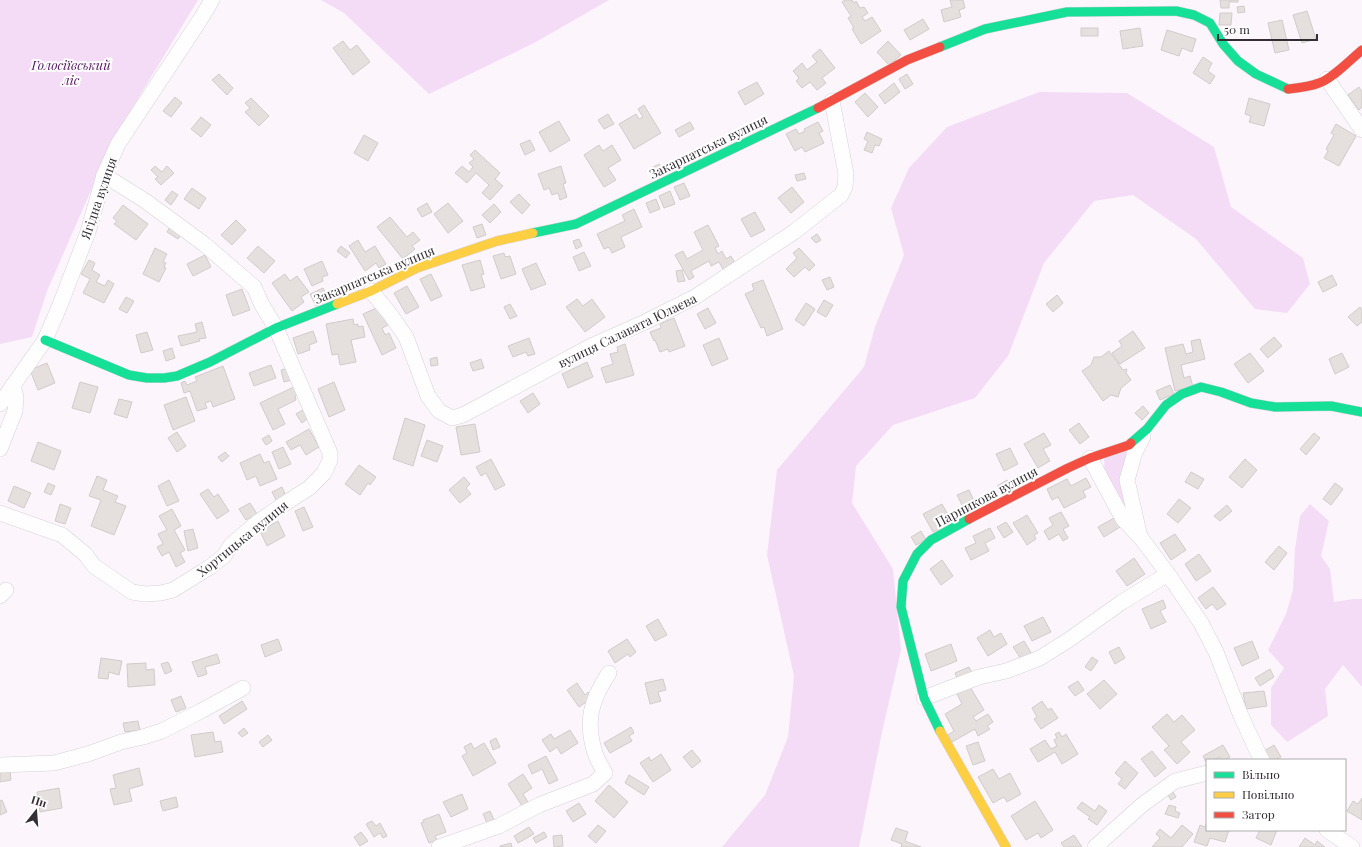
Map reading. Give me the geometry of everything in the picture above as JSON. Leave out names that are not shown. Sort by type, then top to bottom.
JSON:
[{"type":"street","name":"Ягідна вулиця","points":[[0,404],[44,340],[60,305],[88,232],[104,175],[118,144],[212,0]]},
{"type":"street","name":"Закарпатська вулиця","points":[[44,340],[129,375],[147,378],[177,376],[210,362],[276,328],[371,291],[417,268],[497,242],[576,224],[832,101],[906,60],[985,28],[1067,12],[1176,11],[1194,15],[1210,23],[1223,44],[1238,61],[1256,74],[1288,88],[1304,87],[1327,80],[1362,50]]},
{"type":"street","points":[[1327,80],[1362,130]]},
{"type":"street","name":"вулиця Салавата Юлаєва","points":[[371,291],[406,337],[428,396],[439,411],[452,418],[463,415],[591,346],[645,322],[695,297],[794,232],[841,195],[845,187],[846,174],[832,101]]},
{"type":"street","points":[[104,175],[144,200],[204,244],[254,287],[262,306],[276,328]]},
{"type":"street","name":"Хортицька вулиця","points":[[0,513],[62,535],[85,554],[94,566],[132,592],[145,594],[173,590],[210,567],[224,556],[231,545],[258,522],[309,488],[324,473],[330,460],[330,453],[276,328]]},
{"type":"street","points":[[0,449],[15,411],[16,397],[13,385]]},
{"type":"street","name":"Парникова вулиця","points":[[1006,847],[932,716],[924,698],[900,607],[903,581],[917,554],[931,540],[1042,481],[1090,458],[1129,445],[1147,429],[1166,405],[1182,394],[1201,387],[1221,392],[1251,403],[1269,406],[1331,406],[1362,412]]},
{"type":"street","points":[[1141,538],[1127,480],[1135,452],[1147,429]]},
{"type":"street","points":[[1090,458],[1123,519],[1141,538],[1168,574],[1201,623],[1216,652],[1241,716],[1262,759]]},
{"type":"street","points":[[924,698],[979,677],[1006,671],[1040,658],[1070,639],[1122,602],[1168,574]]},
{"type":"street","points":[[439,847],[499,826],[538,805],[593,784],[605,773],[595,754],[590,727],[591,709],[600,686],[609,673]]},
{"type":"street","points":[[0,765],[54,763],[162,731],[195,715],[243,688]]},
{"type":"street","points":[[1095,847],[1142,805],[1175,781],[1206,773]]},
{"type":"street","points":[[1328,831],[1352,847]]},
{"type":"green space","name":"Голосіївський ліс","points":[[0,0],[198,0],[114,138],[47,291],[32,337],[0,344]]},
{"type":"green space","points":[[321,0],[609,0],[534,43],[429,94],[344,13]]},
{"type":"green space","points":[[1039,92],[1127,93],[1214,147],[1231,207],[1303,258],[1310,284],[1287,313],[1255,309],[1196,239],[1133,195],[1094,201],[1044,263],[1008,356],[975,398],[893,425],[856,466],[852,503],[893,569],[901,650],[882,732],[859,847],[722,847],[765,795],[788,737],[794,676],[767,555],[777,470],[864,367],[875,327],[904,255],[891,208],[909,168],[947,127]]},
{"type":"green space","points":[[1127,451],[1121,479],[1127,520],[1105,481],[1104,457]]},
{"type":"green space","points":[[1310,504],[1329,521],[1321,556],[1330,569],[1334,602],[1362,599],[1362,687],[1343,665],[1325,689],[1328,716],[1287,742],[1271,725],[1271,688],[1284,668],[1268,650],[1286,614],[1293,590],[1295,549],[1300,516]]},
{"type":"building","points":[[845,0],[852,0],[854,3],[856,1],[860,8],[864,7],[868,13],[862,17],[865,21],[872,17],[881,31],[861,44],[852,29],[854,28],[848,18],[851,16],[842,2]]},
{"type":"building","points":[[950,0],[963,0],[965,8],[959,10],[961,17],[944,22],[941,10],[952,7]]},
{"type":"building","points":[[1220,0],[1238,0],[1238,2],[1229,2],[1229,8],[1221,8]]},
{"type":"building","points":[[1244,6],[1245,12],[1238,13],[1237,7]]},
{"type":"building","points":[[1307,11],[1316,39],[1302,43],[1293,15]]},
{"type":"building","points":[[1220,13],[1232,13],[1231,25],[1219,25]]},
{"type":"building","points":[[923,19],[929,29],[910,40],[904,30]]},
{"type":"building","points":[[1282,20],[1289,50],[1275,53],[1268,23]]},
{"type":"building","points":[[1081,28],[1098,28],[1098,36],[1081,36]]},
{"type":"building","points":[[1140,28],[1143,46],[1123,49],[1120,31]]},
{"type":"building","points":[[1167,30],[1196,39],[1192,52],[1182,48],[1179,56],[1161,50]]},
{"type":"building","points":[[343,41],[350,50],[357,45],[370,62],[353,75],[333,48]]},
{"type":"building","points":[[888,41],[901,55],[889,65],[877,52]]},
{"type":"building","points":[[820,49],[835,68],[822,78],[826,83],[817,90],[810,82],[802,88],[796,81],[799,78],[793,71],[802,63],[807,70],[817,62],[812,56]]},
{"type":"building","points":[[1203,57],[1212,63],[1208,71],[1215,76],[1210,84],[1193,73]]},
{"type":"building","points":[[219,74],[233,88],[227,95],[212,80]]},
{"type":"building","points":[[907,74],[913,84],[905,89],[899,79]]},
{"type":"building","points":[[757,82],[764,94],[745,105],[738,92]]},
{"type":"building","points":[[894,83],[900,92],[885,104],[879,95]]},
{"type":"building","points":[[1359,87],[1362,92],[1362,107],[1359,110],[1348,95]]},
{"type":"building","points":[[865,93],[878,107],[868,117],[855,102]]},
{"type":"building","points":[[175,97],[182,103],[171,117],[163,111]]},
{"type":"building","points":[[251,98],[269,116],[259,126],[245,112],[250,108],[245,103]]},
{"type":"building","points":[[1249,98],[1270,104],[1264,126],[1249,122],[1251,116],[1245,114]]},
{"type":"building","points":[[644,105],[661,133],[634,149],[619,124],[636,114],[639,119],[643,117],[638,109]]},
{"type":"building","points":[[608,114],[614,124],[604,129],[598,120]]},
{"type":"building","points":[[201,117],[211,125],[201,137],[191,129]]},
{"type":"building","points":[[559,121],[570,140],[550,152],[539,132]]},
{"type":"building","points":[[690,122],[694,129],[679,137],[675,130]]},
{"type":"building","points":[[818,122],[823,131],[819,133],[824,143],[805,152],[802,147],[795,151],[786,134],[796,129],[799,134],[805,131],[804,129]]},
{"type":"building","points":[[1336,124],[1356,136],[1339,166],[1324,158],[1328,151],[1326,149],[1334,135],[1331,133]]},
{"type":"building","points":[[867,132],[882,139],[879,146],[875,145],[872,153],[864,150],[868,141],[864,139]]},
{"type":"building","points":[[364,135],[378,143],[368,161],[354,153]]},
{"type":"building","points":[[530,140],[535,150],[525,155],[520,144]]},
{"type":"building","points":[[599,145],[603,151],[612,145],[621,160],[608,168],[616,180],[604,187],[584,155]]},
{"type":"building","points":[[475,150],[500,173],[495,179],[503,186],[490,200],[482,193],[489,185],[476,173],[467,183],[455,173],[462,166],[469,172],[473,167],[469,163],[474,159],[470,155]]},
{"type":"building","points":[[659,164],[665,174],[659,177],[653,167]]},
{"type":"building","points":[[155,166],[162,172],[167,166],[174,173],[161,185],[155,179],[158,177],[151,170]]},
{"type":"building","points":[[561,166],[566,183],[563,184],[567,197],[560,200],[558,193],[552,195],[549,188],[544,190],[538,174]]},
{"type":"building","points":[[804,173],[806,179],[797,181],[795,175]]},
{"type":"building","points":[[684,183],[690,196],[680,200],[674,187]]},
{"type":"building","points":[[792,187],[804,202],[791,213],[778,198]]},
{"type":"building","points":[[192,188],[206,198],[199,209],[184,199]]},
{"type":"building","points":[[172,191],[178,195],[171,205],[165,200]]},
{"type":"building","points":[[670,191],[675,204],[664,208],[659,196]]},
{"type":"building","points":[[519,194],[530,205],[522,214],[510,202]]},
{"type":"building","points":[[656,199],[660,209],[650,213],[646,203]]},
{"type":"building","points":[[427,203],[432,212],[422,217],[417,209]]},
{"type":"building","points":[[448,203],[463,221],[448,233],[434,214]]},
{"type":"building","points":[[494,204],[501,212],[490,223],[482,215]]},
{"type":"building","points":[[123,205],[148,224],[136,240],[114,224],[117,221],[113,218]]},
{"type":"building","points":[[634,209],[642,227],[621,237],[625,247],[612,253],[609,247],[604,249],[597,234],[625,221],[622,215]]},
{"type":"building","points":[[755,212],[765,230],[751,237],[741,219]]},
{"type":"building","points":[[390,217],[407,237],[413,232],[420,240],[412,246],[415,249],[403,259],[377,227]]},
{"type":"building","points":[[236,220],[246,230],[232,245],[221,235]]},
{"type":"building","points":[[173,222],[184,229],[178,239],[167,232]]},
{"type":"building","points":[[482,224],[486,235],[477,238],[473,227]]},
{"type":"building","points":[[708,225],[719,246],[715,248],[718,254],[722,251],[726,259],[731,256],[736,265],[724,271],[719,262],[711,266],[709,261],[691,271],[694,277],[689,280],[675,255],[683,251],[687,259],[703,250],[694,232]]},
{"type":"building","points":[[817,234],[821,240],[816,243],[811,238]]},
{"type":"building","points":[[579,239],[582,246],[576,249],[573,241]]},
{"type":"building","points":[[358,240],[365,252],[375,246],[386,264],[379,268],[376,263],[365,271],[349,246]]},
{"type":"building","points":[[258,246],[275,261],[264,273],[247,258]]},
{"type":"building","points":[[341,246],[350,253],[346,258],[337,251]]},
{"type":"building","points":[[155,248],[167,254],[163,262],[166,263],[164,267],[166,268],[159,282],[143,274]]},
{"type":"building","points":[[799,248],[815,265],[809,271],[805,267],[794,277],[786,269],[797,258],[793,253]]},
{"type":"building","points":[[584,252],[591,266],[579,271],[573,257]]},
{"type":"building","points":[[504,253],[505,257],[510,256],[516,274],[501,279],[493,256]]},
{"type":"building","points":[[205,255],[211,267],[193,276],[187,264]]},
{"type":"building","points":[[89,260],[95,263],[92,270],[100,275],[96,282],[105,286],[108,280],[114,284],[104,303],[83,293],[90,279],[81,274]]},
{"type":"building","points":[[480,260],[484,274],[481,275],[485,287],[471,291],[462,265]]},
{"type":"building","points":[[322,261],[328,275],[322,277],[323,281],[312,286],[304,269]]},
{"type":"building","points":[[536,263],[546,284],[531,290],[522,269]]},
{"type":"building","points":[[682,270],[685,281],[678,282],[676,271]]},
{"type":"building","points":[[285,274],[290,281],[297,276],[309,292],[301,297],[304,302],[292,311],[272,283]]},
{"type":"building","points":[[431,274],[442,296],[431,301],[420,279]]},
{"type":"building","points":[[1332,275],[1337,285],[1323,292],[1318,282]]},
{"type":"building","points":[[830,277],[834,287],[827,290],[822,280]]},
{"type":"building","points":[[763,280],[783,329],[767,336],[764,327],[761,328],[745,294],[754,290],[752,284]]},
{"type":"building","points":[[407,286],[419,307],[406,314],[394,293]]},
{"type":"building","points":[[323,288],[329,300],[316,306],[310,294]]},
{"type":"building","points":[[242,289],[250,310],[233,316],[226,295]]},
{"type":"building","points":[[1057,295],[1063,303],[1053,312],[1046,304]]},
{"type":"building","points":[[126,297],[134,301],[127,313],[119,309]]},
{"type":"building","points":[[577,299],[583,306],[592,299],[605,317],[585,332],[566,307]]},
{"type":"building","points":[[824,300],[833,305],[826,317],[817,312]]},
{"type":"building","points":[[806,303],[815,309],[804,326],[795,320]]},
{"type":"building","points":[[510,304],[517,316],[510,319],[504,307]]},
{"type":"building","points":[[381,306],[390,324],[382,328],[385,335],[389,333],[396,348],[382,355],[363,314]]},
{"type":"building","points":[[1360,307],[1362,310],[1362,322],[1357,326],[1348,317]]},
{"type":"building","points":[[708,308],[716,323],[705,329],[697,314]]},
{"type":"building","points":[[674,318],[685,346],[669,352],[668,349],[660,352],[650,332],[661,328],[660,324]]},
{"type":"building","points":[[353,319],[354,325],[358,324],[358,327],[363,326],[365,337],[351,340],[356,362],[340,365],[338,354],[332,355],[326,324]]},
{"type":"building","points":[[202,322],[206,338],[181,346],[178,336],[197,332],[195,324]]},
{"type":"building","points":[[313,331],[317,342],[309,345],[310,350],[298,354],[293,338]]},
{"type":"building","points":[[1133,331],[1145,348],[1120,364],[1112,353],[1122,346],[1119,341]]},
{"type":"building","points":[[147,332],[153,350],[141,353],[136,335]]},
{"type":"building","points":[[1274,337],[1282,346],[1268,358],[1260,349]]},
{"type":"building","points":[[529,338],[535,354],[528,356],[526,352],[513,357],[508,346]]},
{"type":"building","points":[[719,338],[728,359],[712,366],[703,345]]},
{"type":"building","points":[[1200,339],[1205,359],[1181,365],[1184,378],[1190,376],[1193,387],[1175,391],[1165,348],[1183,344],[1186,354],[1193,352],[1191,341]]},
{"type":"building","points":[[625,344],[634,375],[606,383],[601,368],[613,364],[610,354],[618,352],[617,347]]},
{"type":"building","points":[[172,348],[175,358],[166,361],[163,351]]},
{"type":"building","points":[[1109,351],[1123,370],[1127,369],[1126,373],[1131,380],[1121,388],[1118,397],[1111,395],[1103,401],[1082,371],[1091,365],[1094,357],[1101,357]]},
{"type":"building","points":[[1250,353],[1264,371],[1248,383],[1234,364]]},
{"type":"building","points":[[1342,353],[1349,367],[1335,374],[1329,359]]},
{"type":"building","points":[[437,357],[438,365],[431,366],[430,359]]},
{"type":"building","points":[[481,359],[484,368],[473,371],[470,363]]},
{"type":"building","points":[[587,362],[593,377],[568,388],[562,374]]},
{"type":"building","points":[[47,363],[55,383],[38,390],[30,370]]},
{"type":"building","points":[[271,365],[276,378],[254,386],[249,373]]},
{"type":"building","points":[[223,366],[235,399],[213,407],[211,401],[205,403],[207,408],[197,411],[190,391],[184,393],[181,383],[185,381],[187,385],[197,381],[195,377]]},
{"type":"building","points":[[292,367],[296,379],[284,382],[281,370]]},
{"type":"building","points":[[80,382],[98,387],[90,413],[72,408]]},
{"type":"building","points":[[334,382],[345,410],[329,417],[318,389]]},
{"type":"building","points":[[298,385],[302,392],[295,396],[296,400],[278,409],[285,424],[273,430],[260,403]]},
{"type":"building","points":[[1170,385],[1174,394],[1160,400],[1156,391]]},
{"type":"building","points":[[533,393],[540,404],[528,413],[520,401]]},
{"type":"building","points":[[186,397],[195,421],[173,430],[164,405]]},
{"type":"building","points":[[119,399],[132,402],[127,418],[114,414]]},
{"type":"building","points":[[1143,406],[1149,413],[1142,420],[1135,413]]},
{"type":"building","points":[[306,408],[311,416],[302,423],[296,414]]},
{"type":"building","points":[[405,418],[425,425],[413,466],[393,459]]},
{"type":"building","points":[[1079,423],[1089,437],[1080,444],[1069,430]]},
{"type":"building","points":[[475,424],[480,452],[461,455],[456,427]]},
{"type":"building","points":[[309,429],[319,447],[306,455],[300,445],[291,450],[286,442]]},
{"type":"building","points":[[177,432],[186,446],[177,452],[168,438]]},
{"type":"building","points":[[1044,433],[1051,445],[1043,449],[1050,461],[1038,468],[1024,444]]},
{"type":"building","points":[[1314,433],[1320,438],[1306,455],[1300,449]]},
{"type":"building","points":[[269,435],[272,441],[266,445],[262,439]]},
{"type":"building","points":[[427,440],[443,446],[437,462],[421,456]]},
{"type":"building","points":[[38,442],[61,451],[54,470],[31,461]]},
{"type":"building","points":[[283,447],[291,464],[279,469],[272,452]]},
{"type":"building","points":[[1010,448],[1018,464],[1004,471],[996,454]]},
{"type":"building","points":[[225,452],[229,456],[222,462],[218,457]]},
{"type":"building","points":[[260,454],[264,463],[269,461],[277,479],[260,486],[256,476],[247,480],[240,463]]},
{"type":"building","points":[[491,459],[505,485],[495,490],[486,473],[481,476],[476,467]]},
{"type":"building","points":[[1245,459],[1257,470],[1242,488],[1229,477]]},
{"type":"building","points":[[359,465],[376,477],[370,485],[368,483],[360,495],[345,484]]},
{"type":"building","points":[[1191,472],[1204,479],[1198,489],[1185,482]]},
{"type":"building","points":[[97,476],[107,480],[103,490],[118,496],[115,502],[126,506],[114,535],[91,526],[101,500],[89,496]]},
{"type":"building","points":[[464,477],[470,484],[466,488],[471,494],[460,503],[449,490]]},
{"type":"building","points":[[1086,478],[1091,487],[1083,491],[1086,497],[1064,508],[1058,497],[1052,500],[1047,489],[1067,479],[1071,486]]},
{"type":"building","points":[[169,480],[179,501],[167,506],[158,486]]},
{"type":"building","points":[[1007,480],[1012,489],[1002,495],[997,486]]},
{"type":"building","points":[[48,483],[55,486],[51,495],[44,492]]},
{"type":"building","points":[[1335,483],[1343,489],[1331,505],[1323,499]]},
{"type":"building","points":[[14,486],[31,493],[24,508],[8,501]]},
{"type":"building","points":[[282,487],[287,498],[277,502],[272,492]]},
{"type":"building","points":[[208,489],[214,497],[218,494],[229,511],[217,519],[200,494]]},
{"type":"building","points":[[969,490],[975,503],[964,509],[957,495]]},
{"type":"building","points":[[1179,499],[1191,508],[1178,523],[1167,514]]},
{"type":"building","points":[[250,503],[257,514],[246,520],[239,509]]},
{"type":"building","points":[[60,504],[71,508],[65,524],[55,521]]},
{"type":"building","points":[[942,504],[952,522],[933,532],[923,514]]},
{"type":"building","points":[[1227,505],[1232,511],[1220,521],[1214,516]]},
{"type":"building","points":[[304,507],[313,527],[303,531],[295,511]]},
{"type":"building","points":[[172,509],[181,526],[174,530],[185,550],[180,553],[185,562],[176,567],[169,552],[162,556],[157,547],[163,544],[158,534],[167,530],[159,516]]},
{"type":"building","points":[[1061,512],[1069,526],[1063,529],[1068,538],[1063,541],[1059,534],[1049,540],[1044,531],[1053,525],[1049,518]]},
{"type":"building","points":[[1027,515],[1038,533],[1034,535],[1036,539],[1027,545],[1013,523]]},
{"type":"building","points":[[1114,518],[1120,527],[1104,537],[1098,527]]},
{"type":"building","points":[[278,521],[285,536],[267,546],[260,531]]},
{"type":"building","points":[[1006,522],[1013,532],[1004,538],[997,527]]},
{"type":"building","points":[[990,528],[995,538],[985,543],[989,551],[971,560],[965,548],[976,543],[973,536]]},
{"type":"building","points":[[193,529],[198,548],[188,551],[184,531]]},
{"type":"building","points":[[921,531],[926,540],[916,545],[911,537]]},
{"type":"building","points":[[1175,534],[1186,550],[1171,560],[1160,543]]},
{"type":"building","points":[[1279,546],[1287,553],[1274,570],[1265,562]]},
{"type":"building","points":[[1199,554],[1211,571],[1196,581],[1185,564]]},
{"type":"building","points":[[1134,558],[1145,574],[1127,586],[1116,571]]},
{"type":"building","points":[[942,560],[953,576],[941,585],[930,569]]},
{"type":"building","points":[[1213,587],[1226,604],[1217,610],[1212,604],[1206,609],[1198,598]]},
{"type":"building","points":[[1163,600],[1166,608],[1160,611],[1166,622],[1151,629],[1142,609]]},
{"type":"building","points":[[1043,617],[1051,632],[1032,641],[1024,626]]},
{"type":"building","points":[[658,619],[667,635],[655,641],[646,626]]},
{"type":"building","points":[[990,630],[994,637],[1001,633],[1007,644],[988,656],[977,638]]},
{"type":"building","points":[[278,639],[282,650],[265,657],[261,645]]},
{"type":"building","points":[[627,639],[636,652],[630,657],[628,654],[615,663],[608,651]]},
{"type":"building","points":[[1024,641],[1033,656],[1023,662],[1013,647]]},
{"type":"building","points":[[1252,641],[1259,658],[1242,666],[1234,648]]},
{"type":"building","points":[[951,644],[957,661],[931,671],[925,654]]},
{"type":"building","points":[[1119,647],[1125,658],[1115,664],[1109,652]]},
{"type":"building","points":[[217,654],[220,663],[205,667],[207,674],[198,677],[192,662]]},
{"type":"building","points":[[1092,657],[1098,661],[1091,671],[1085,667]]},
{"type":"building","points":[[101,658],[122,661],[119,675],[109,672],[108,679],[98,678]]},
{"type":"building","points":[[168,662],[172,671],[165,674],[161,664]]},
{"type":"building","points":[[146,663],[146,670],[154,669],[155,685],[128,687],[127,664]]},
{"type":"building","points":[[969,667],[974,677],[959,683],[955,673]]},
{"type":"building","points":[[1270,669],[1274,677],[1260,686],[1255,678]]},
{"type":"building","points":[[663,679],[666,690],[658,692],[661,701],[650,704],[645,683]]},
{"type":"building","points":[[1104,680],[1117,694],[1100,709],[1087,694]]},
{"type":"building","points":[[1078,681],[1084,690],[1075,696],[1068,687]]},
{"type":"building","points":[[577,683],[585,695],[588,692],[592,698],[579,707],[567,690]]},
{"type":"building","points":[[970,687],[984,710],[973,717],[976,721],[988,714],[993,722],[987,726],[990,729],[978,736],[975,729],[952,742],[948,735],[954,731],[945,714],[962,704],[957,694]]},
{"type":"building","points":[[1264,691],[1267,706],[1246,709],[1243,693]]},
{"type":"building","points":[[181,696],[186,708],[176,712],[171,700]]},
{"type":"building","points":[[242,701],[247,709],[224,724],[219,716]]},
{"type":"building","points":[[1042,701],[1048,710],[1051,708],[1058,718],[1041,729],[1034,719],[1037,717],[1032,708]]},
{"type":"building","points":[[1167,714],[1174,722],[1182,715],[1195,730],[1181,742],[1190,752],[1177,764],[1164,750],[1169,746],[1152,727]]},
{"type":"building","points":[[138,721],[140,730],[125,732],[123,723]]},
{"type":"building","points":[[631,727],[634,733],[629,736],[632,741],[610,753],[604,743]]},
{"type":"building","points":[[244,728],[248,733],[242,737],[238,733]]},
{"type":"building","points":[[570,730],[578,743],[561,754],[557,747],[550,752],[542,740],[551,734],[554,739]]},
{"type":"building","points":[[213,732],[215,742],[221,741],[223,752],[195,757],[191,735]]},
{"type":"building","points":[[1059,732],[1062,737],[1066,734],[1078,754],[1062,764],[1055,752],[1038,762],[1030,749],[1045,740],[1051,749],[1057,746],[1054,740],[1057,738],[1055,734]]},
{"type":"building","points":[[268,735],[272,740],[263,747],[259,742]]},
{"type":"building","points":[[496,738],[500,747],[493,750],[490,741]]},
{"type":"building","points":[[978,742],[985,761],[973,765],[966,746]]},
{"type":"building","points":[[471,743],[474,749],[484,743],[496,763],[473,776],[462,756],[467,753],[464,747]]},
{"type":"building","points":[[1223,745],[1230,757],[1227,759],[1221,759],[1220,757],[1216,759],[1206,759],[1206,762],[1203,756]]},
{"type":"building","points":[[1274,745],[1281,757],[1277,759],[1266,759],[1262,752]]},
{"type":"building","points":[[692,750],[701,761],[692,768],[683,757]]},
{"type":"building","points":[[1152,751],[1166,768],[1155,777],[1141,759]]},
{"type":"building","points":[[661,754],[671,770],[653,782],[640,763],[649,757],[651,761]]},
{"type":"building","points":[[546,756],[558,780],[549,784],[542,769],[532,774],[528,765]]},
{"type":"building","points":[[1125,761],[1138,773],[1125,789],[1118,784],[1122,779],[1115,773]]},
{"type":"building","points":[[139,768],[143,785],[129,789],[132,801],[114,805],[110,789],[116,788],[113,775]]},
{"type":"building","points":[[993,769],[999,779],[1010,773],[1021,794],[1007,802],[1004,797],[993,803],[978,777]]},
{"type":"building","points":[[10,771],[11,780],[0,782],[0,773]]},
{"type":"building","points":[[523,774],[532,788],[523,794],[528,802],[522,806],[508,784]]},
{"type":"building","points":[[629,775],[649,787],[644,795],[625,783]]},
{"type":"building","points":[[609,785],[628,802],[614,818],[595,801]]},
{"type":"building","points":[[59,788],[62,808],[40,812],[37,792]]},
{"type":"building","points":[[1173,792],[1176,797],[1171,800],[1168,795]]},
{"type":"building","points":[[462,794],[468,809],[451,817],[443,802]]},
{"type":"building","points":[[176,797],[178,807],[163,811],[160,801]]},
{"type":"building","points":[[1362,798],[1362,820],[1347,811],[1353,801],[1358,804]]},
{"type":"building","points":[[2,800],[7,812],[0,815],[0,801]]},
{"type":"building","points":[[1035,801],[1053,830],[1041,838],[1038,833],[1026,840],[1011,816]]},
{"type":"building","points":[[1082,802],[1095,811],[1099,805],[1107,811],[1097,825],[1088,819],[1090,817],[1077,808]]},
{"type":"building","points":[[579,803],[586,814],[573,822],[566,811]]},
{"type":"building","points":[[1169,805],[1176,807],[1175,811],[1180,813],[1178,818],[1165,814]]},
{"type":"building","points":[[490,811],[495,822],[488,825],[483,814]]},
{"type":"building","points":[[439,814],[446,832],[435,836],[437,840],[429,843],[421,823],[424,822],[423,820]]},
{"type":"building","points":[[372,821],[376,826],[380,823],[387,836],[383,838],[380,833],[374,837],[366,824]]},
{"type":"building","points":[[1206,824],[1206,831],[1229,831],[1225,842],[1210,838],[1207,846],[1194,842],[1200,825],[1205,827]]},
{"type":"building","points":[[598,825],[606,831],[596,843],[588,836]]},
{"type":"building","points":[[1182,825],[1193,834],[1182,847],[1152,847],[1160,838],[1156,834],[1160,829],[1171,838]]},
{"type":"building","points":[[529,827],[534,834],[518,843],[514,836]]},
{"type":"building","points":[[896,828],[908,832],[905,841],[921,847],[901,847],[902,844],[891,840]]},
{"type":"building","points":[[1260,831],[1277,831],[1271,845],[1256,838]]},
{"type":"building","points":[[361,832],[368,841],[360,846],[354,837]]},
{"type":"building","points":[[544,832],[547,837],[536,843],[533,838]]},
{"type":"building","points":[[562,835],[563,846],[554,847],[553,836]]},
{"type":"building","points":[[1074,835],[1082,847],[1064,847],[1061,843]]},
{"type":"building","points":[[1305,838],[1315,845],[1317,841],[1325,847],[1299,847]]},
{"type":"building","points":[[511,843],[512,847],[500,847],[500,846]]},
{"type":"traffic: fast","points":[[940,47],[985,29],[1067,12],[1176,11],[1194,15],[1210,23],[1223,44],[1238,61],[1256,74],[1288,89]]},
{"type":"traffic: fast","points":[[533,233],[576,224],[818,108]]},
{"type":"traffic: fast","points":[[45,340],[129,375],[147,378],[164,378],[177,376],[210,362],[276,328],[337,304]]},
{"type":"traffic: fast","points":[[1131,443],[1147,429],[1166,405],[1182,394],[1201,387],[1221,392],[1251,403],[1275,407],[1331,406],[1362,412]]},
{"type":"traffic: fast","points":[[940,731],[924,698],[901,607],[903,581],[917,554],[931,540],[969,519]]},
{"type":"traffic: slow","points":[[337,304],[371,291],[417,268],[497,241],[533,233]]},
{"type":"traffic: slow","points":[[940,731],[1006,847]]},
{"type":"traffic: jam","points":[[818,108],[907,60],[940,47]]},
{"type":"traffic: jam","points":[[1288,89],[1324,81],[1362,50]]},
{"type":"traffic: jam","points":[[969,519],[1068,468],[1131,443]]}]
